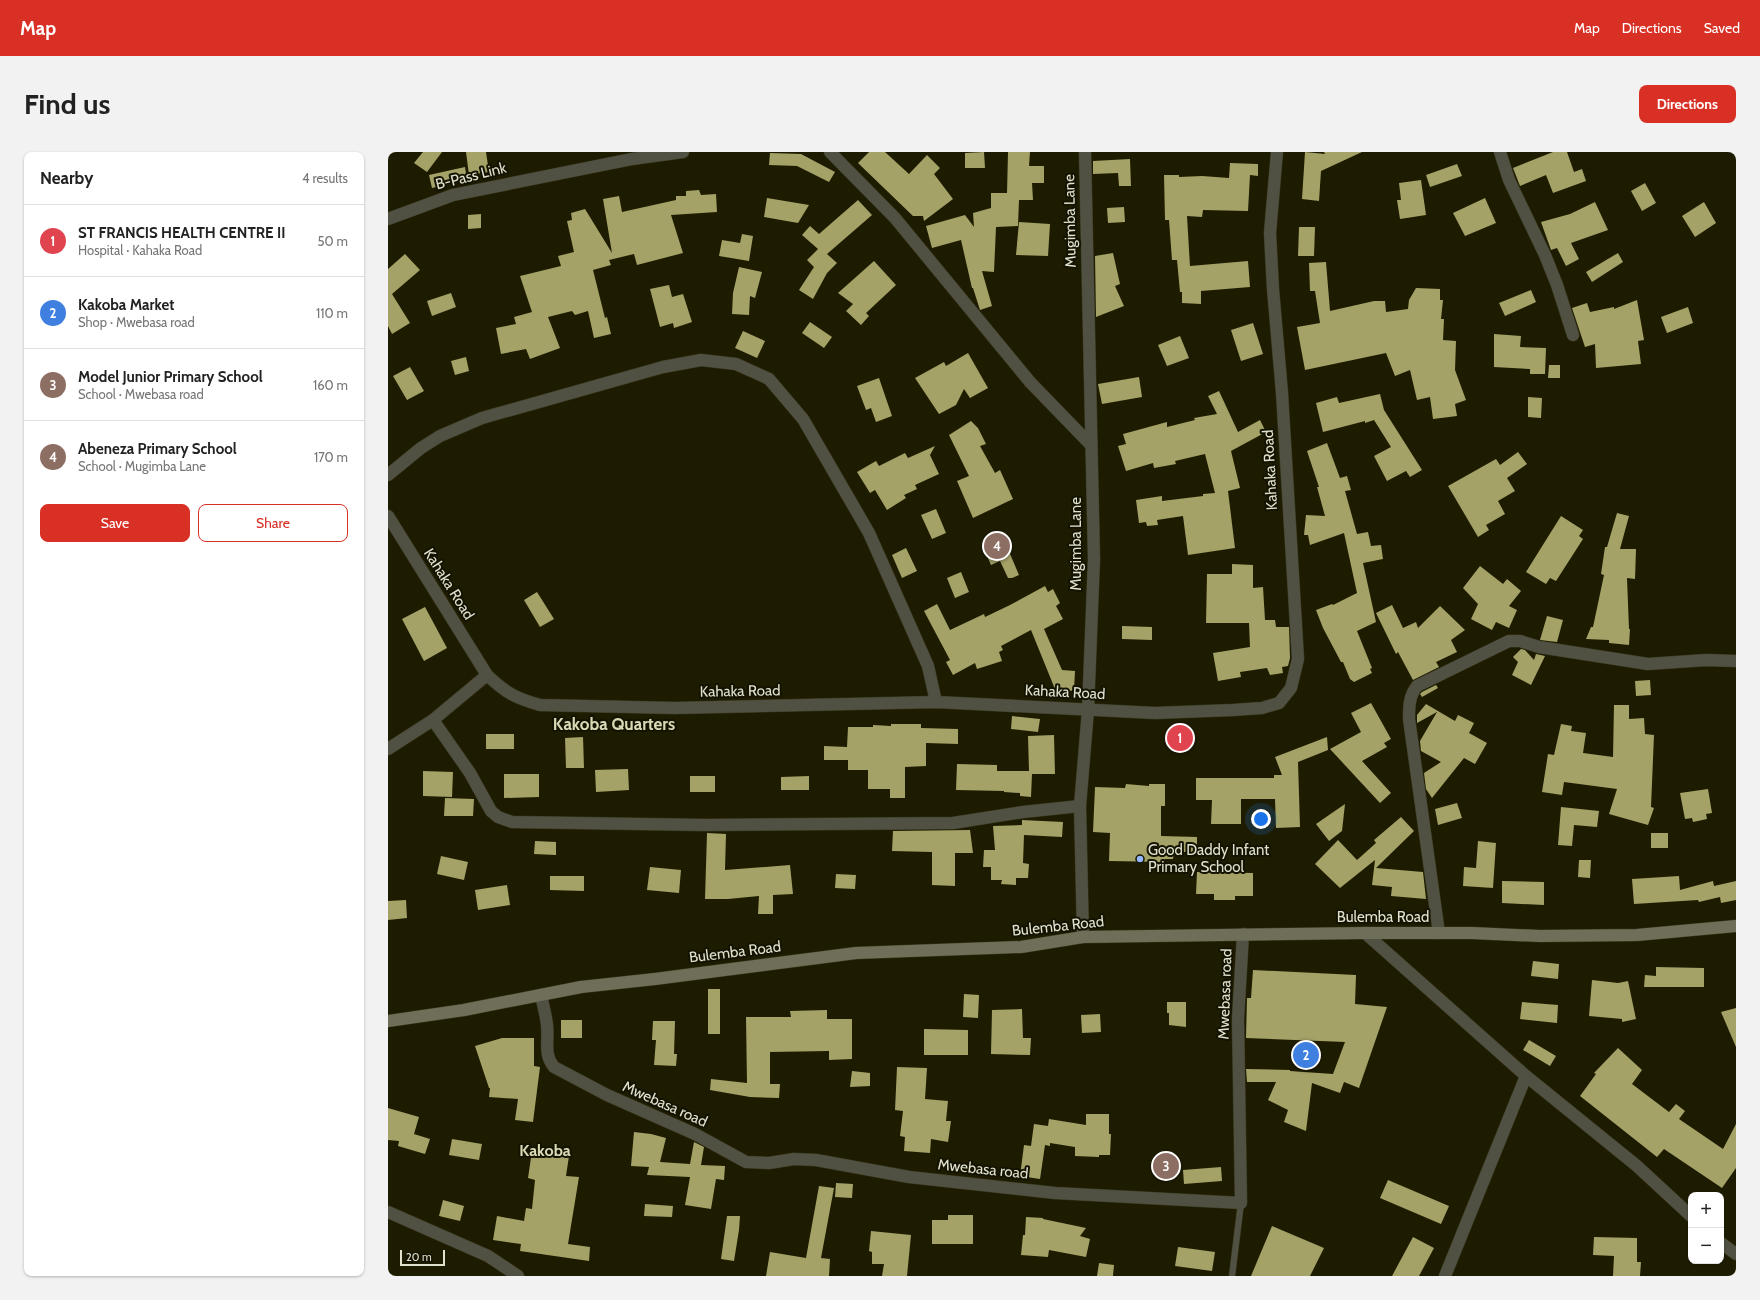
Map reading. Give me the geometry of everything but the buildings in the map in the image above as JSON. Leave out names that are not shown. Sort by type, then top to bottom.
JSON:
[{"type":"main road","name":"Bulemba Road","points":[[388,1021],[464,1010],[581,987],[856,953],[1021,947],[1083,937],[1365,933],[1439,933],[1540,936],[1637,935],[1736,926]]},
{"type":"street","name":"B-Pass Link","points":[[388,219],[453,195],[632,159],[683,152]]},
{"type":"street","points":[[830,152],[895,218],[1030,382],[1091,445]]},
{"type":"street","name":"Mugimba Lane","points":[[1083,937],[1080,806],[1088,710],[1094,559],[1085,152]]},
{"type":"street","name":"Kahaka Road","points":[[388,516],[487,675],[503,690],[522,700],[540,705],[674,708],[936,702],[1155,713],[1262,708],[1279,703],[1291,688],[1298,659],[1282,393],[1270,233],[1277,152]]},
{"type":"street","points":[[1500,152],[1509,180],[1546,255],[1573,335]]},
{"type":"street","points":[[388,475],[421,448],[440,436],[482,418],[663,367],[701,360],[736,364],[769,379],[802,419],[868,533],[928,666],[936,702]]},
{"type":"street","points":[[1439,933],[1409,719],[1412,693],[1418,686],[1509,641],[1520,641],[1539,647],[1648,664],[1706,660],[1736,661]]},
{"type":"street","points":[[388,749],[433,720],[487,675]]},
{"type":"street","points":[[433,720],[470,773],[491,811],[498,817],[512,822],[705,824],[953,823],[1023,812],[1080,806]]},
{"type":"street","points":[[1365,933],[1526,1076],[1637,1166],[1688,1213]]},
{"type":"street","name":"Mwebasa road","points":[[541,995],[547,1025],[547,1054],[549,1061],[554,1067],[607,1095],[695,1134],[746,1162],[769,1163],[794,1159],[816,1160],[909,1177],[1055,1193],[1241,1203],[1238,1019],[1243,934]]},
{"type":"street","points":[[1444,1276],[1526,1076]]},
{"type":"street","points":[[388,1212],[488,1256],[518,1276]]},
{"type":"street","points":[[1724,1245],[1736,1254]]},
{"type":"lane","points":[[1232,1276],[1241,1203]]},
{"type":"place","name":"Abeneza Primary School","points":[[997,546]]},
{"type":"place","name":"ST FRANCIS HEALTH CENTRE II","points":[[1180,738]]},
{"type":"place","name":"Good Daddy Infant Primary School","points":[[1140,859]]},
{"type":"place","name":"Kakoba Market","points":[[1306,1055]]},
{"type":"place","name":"Model Junior Primary School","points":[[1166,1166]]},
{"type":"district","name":"Kakoba Quarters","points":[[614,724]]},
{"type":"district","name":"Kakoba","points":[[545,1150]]}]
